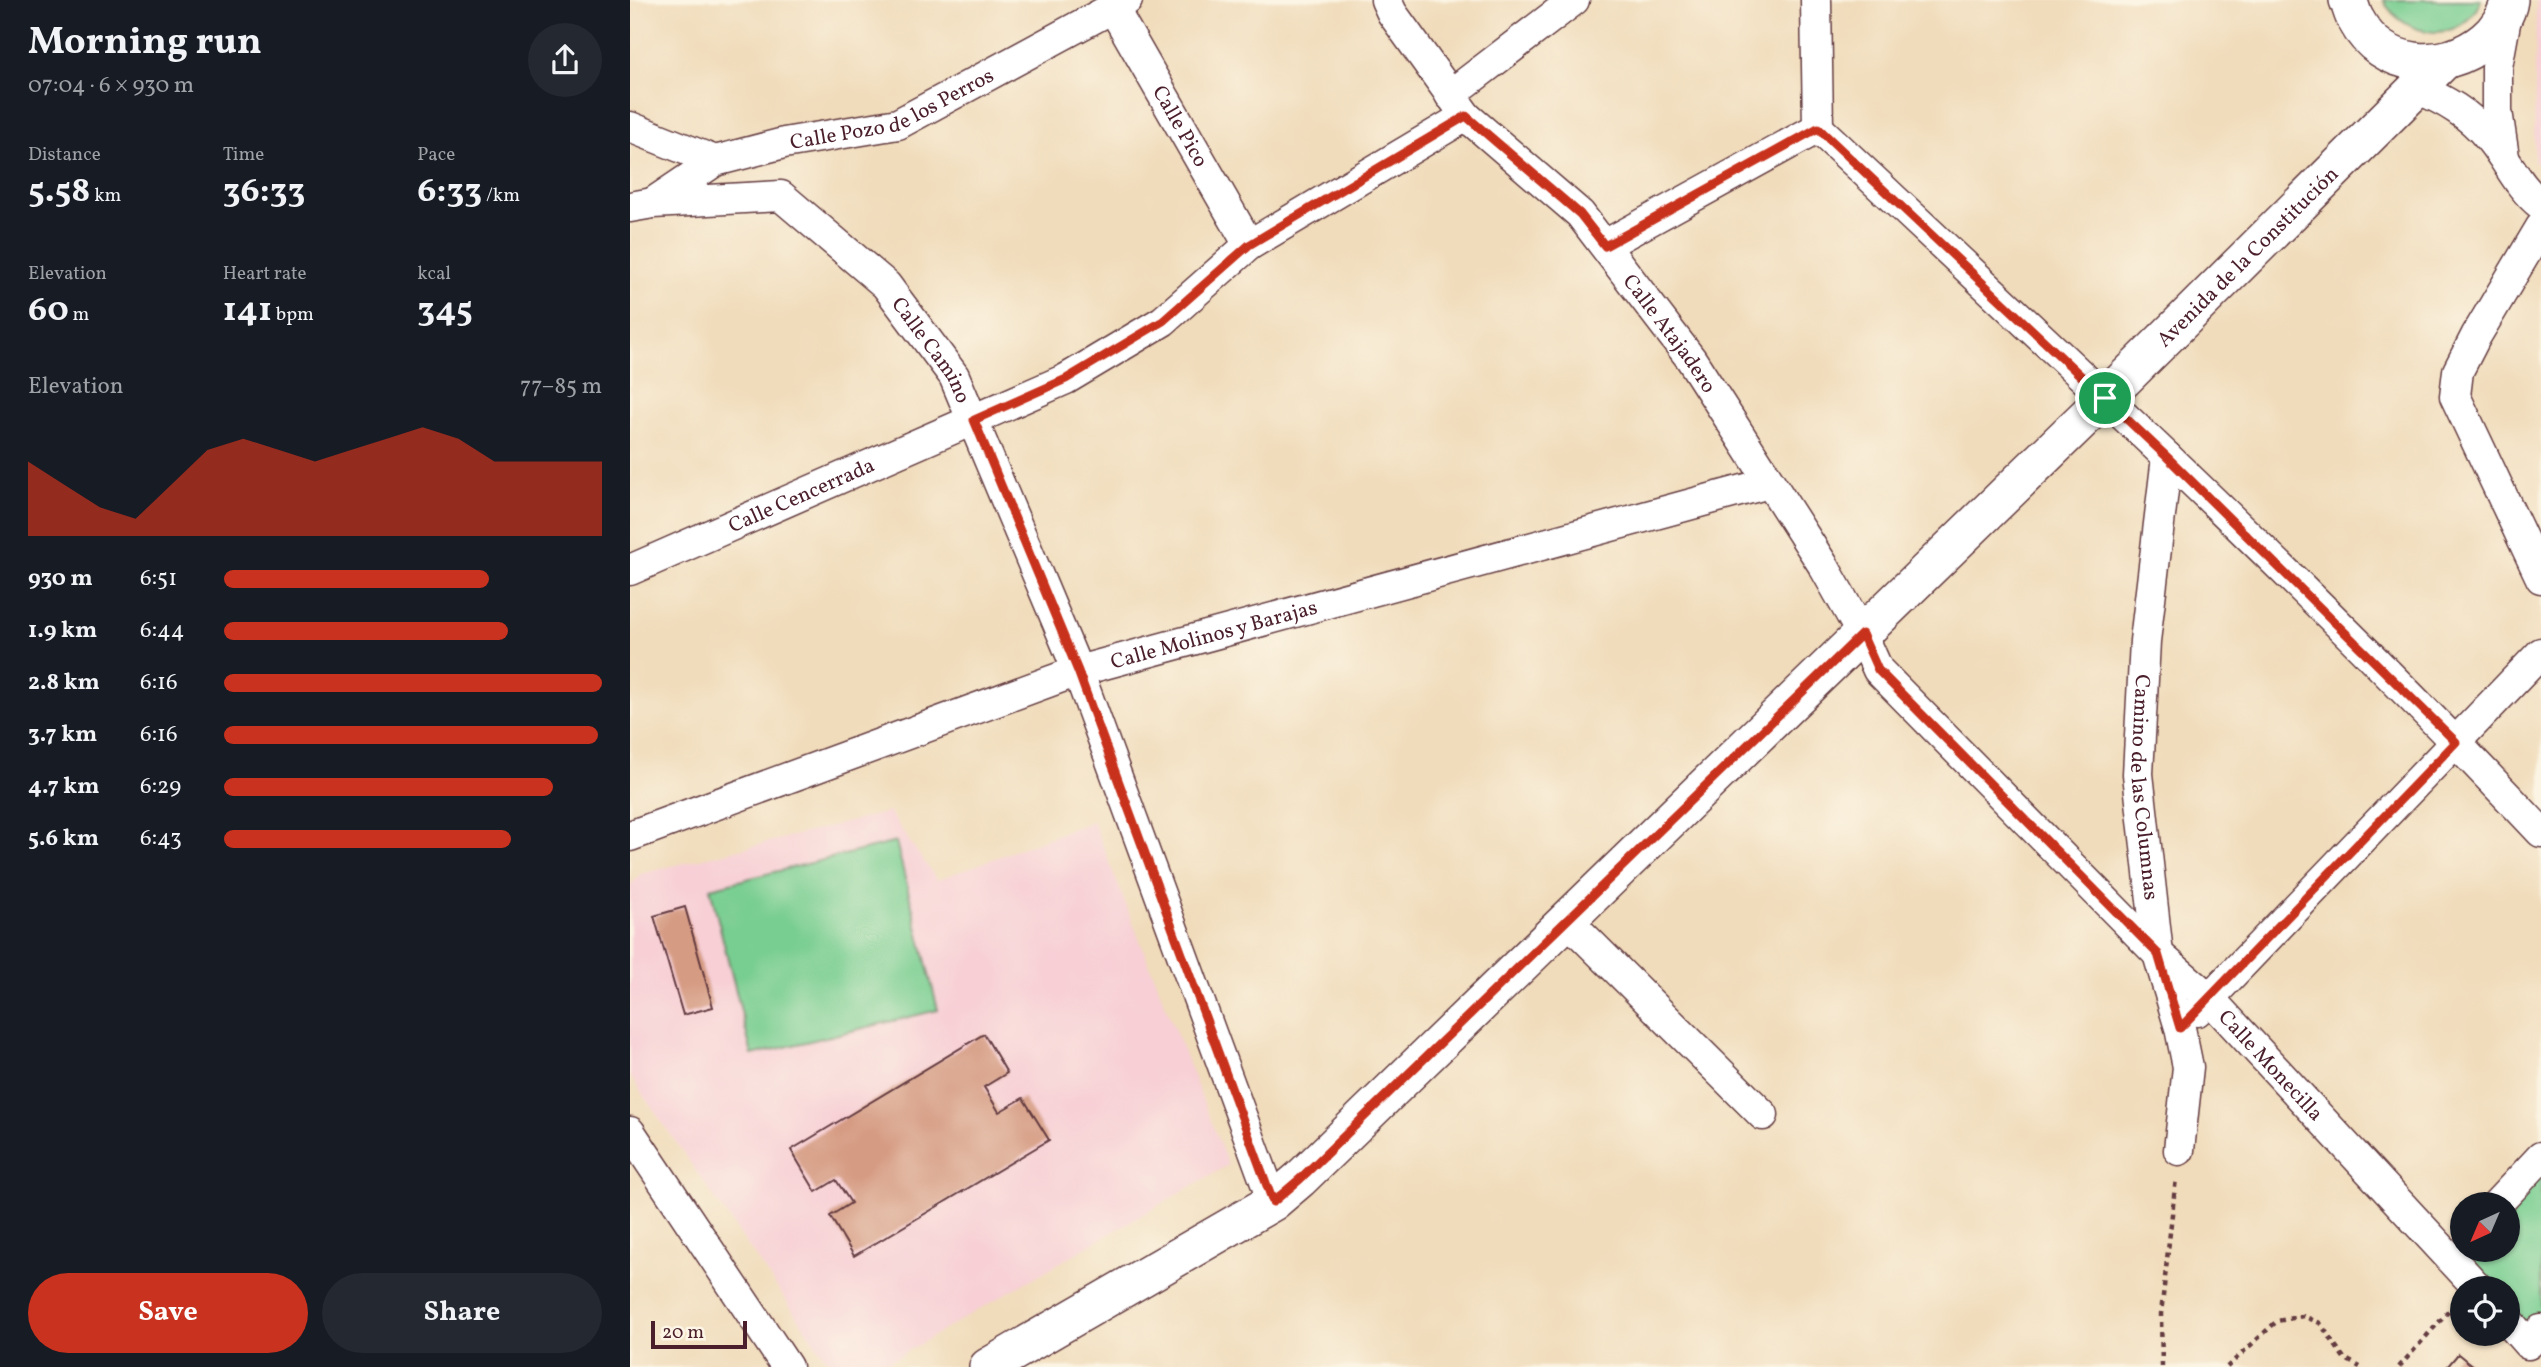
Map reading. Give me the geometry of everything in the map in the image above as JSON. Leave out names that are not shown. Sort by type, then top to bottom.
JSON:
[{"type":"street","points":[[1364,0],[1389,7]]},
{"type":"street","name":"Calle Camino","points":[[638,210],[780,196],[886,285],[954,376],[974,420],[1066,379],[1163,321],[1249,245],[1458,105],[1574,0]]},
{"type":"street","points":[[1816,0],[1818,128],[2167,457],[2456,742],[2541,832]]},
{"type":"street","points":[[2348,0],[2356,21],[2375,43],[2400,58],[2420,63],[2444,62],[2471,52],[2493,33],[2509,4]]},
{"type":"street","name":"Calle Pozo de los Perros","points":[[638,210],[715,161],[784,143],[898,124],[1120,4]]},
{"type":"street","name":"Calle Pico","points":[[1120,4],[1249,245]]},
{"type":"street","points":[[2505,160],[2497,111],[2497,67],[2509,4]]},
{"type":"street","name":"Calle Atajadero","points":[[1389,7],[1458,105],[1580,214],[1691,359],[1824,565],[1862,634]]},
{"type":"street","name":"Avenida de la Constitución","points":[[2371,134],[2386,95],[2386,66],[2375,43]]},
{"type":"street","name":"Avenida de la Constitución","points":[[1001,1364],[1273,1202],[1300,1179],[2105,398],[2444,62]]},
{"type":"street","points":[[2417,88],[2446,100],[2466,115],[2487,135],[2525,193],[2541,205]]},
{"type":"street","points":[[630,127],[715,161]]},
{"type":"street","points":[[1605,246],[1818,128]]},
{"type":"street","points":[[2541,227],[2458,371],[2455,396],[2541,578]]},
{"type":"street","points":[[974,420],[1078,671],[1273,1202]]},
{"type":"street","name":"Calle Cencerrada","points":[[630,570],[974,420]]},
{"type":"street","name":"Camino de las Columnas","points":[[2167,457],[2145,641],[2138,775],[2158,954],[2180,1028],[2188,1067],[2179,1150]]},
{"type":"street","name":"Calle Molinos y Barajas","points":[[630,836],[1078,671],[1769,483]]},
{"type":"street","name":"Calle Monecilla","points":[[1862,634],[1878,670],[2158,954],[2209,998],[2450,1243]]},
{"type":"street","points":[[2180,1028],[2541,653]]},
{"type":"street","points":[[1567,920],[1763,1115]]},
{"type":"street","points":[[630,1132],[787,1367]]},
{"type":"street","points":[[2508,1192],[2541,1157]]},
{"type":"street","points":[[2520,1335],[2528,1344],[2541,1330]]},
{"type":"path","points":[[2162,1367],[2161,1314],[2179,1150]]},
{"type":"path","points":[[2399,1367],[2450,1310]]},
{"type":"path","points":[[2227,1367],[2277,1321],[2303,1316],[2320,1323],[2344,1358],[2360,1367]]},
{"type":"shaded area","points":[[2536,0],[2541,0],[2541,168],[2534,160]]},
{"type":"shaded area","points":[[889,812],[937,880],[1093,821],[1228,1165],[880,1367],[832,1367],[630,1076],[630,886],[640,874]]},
{"type":"green space","points":[[2383,0],[2481,0],[2472,15],[2461,25],[2433,32],[2405,23]]},
{"type":"green space","points":[[896,842],[938,1010],[752,1055],[710,888]]},
{"type":"green space","points":[[2541,1157],[2541,1330],[2520,1324],[2520,1276],[2467,1276],[2454,1262],[2520,1262],[2520,1192],[2516,1192]]},
{"type":"building","points":[[685,907],[713,1007],[683,1015],[654,916]]},
{"type":"building","points":[[984,1034],[1007,1073],[984,1087],[999,1112],[1023,1098],[1049,1140],[854,1256],[830,1216],[851,1203],[836,1180],[816,1192],[791,1150]]},
{"type":"building","points":[[2458,1354],[2474,1367],[2447,1367]]},
{"type":"route","points":[[1466,116],[1580,214],[1605,246],[1818,128],[2105,398],[2456,742],[2180,1028],[2158,954],[1878,670],[1862,634],[1300,1179],[1273,1202],[1078,671],[974,420],[1066,379],[1163,321],[1249,245],[1466,116]]}]
